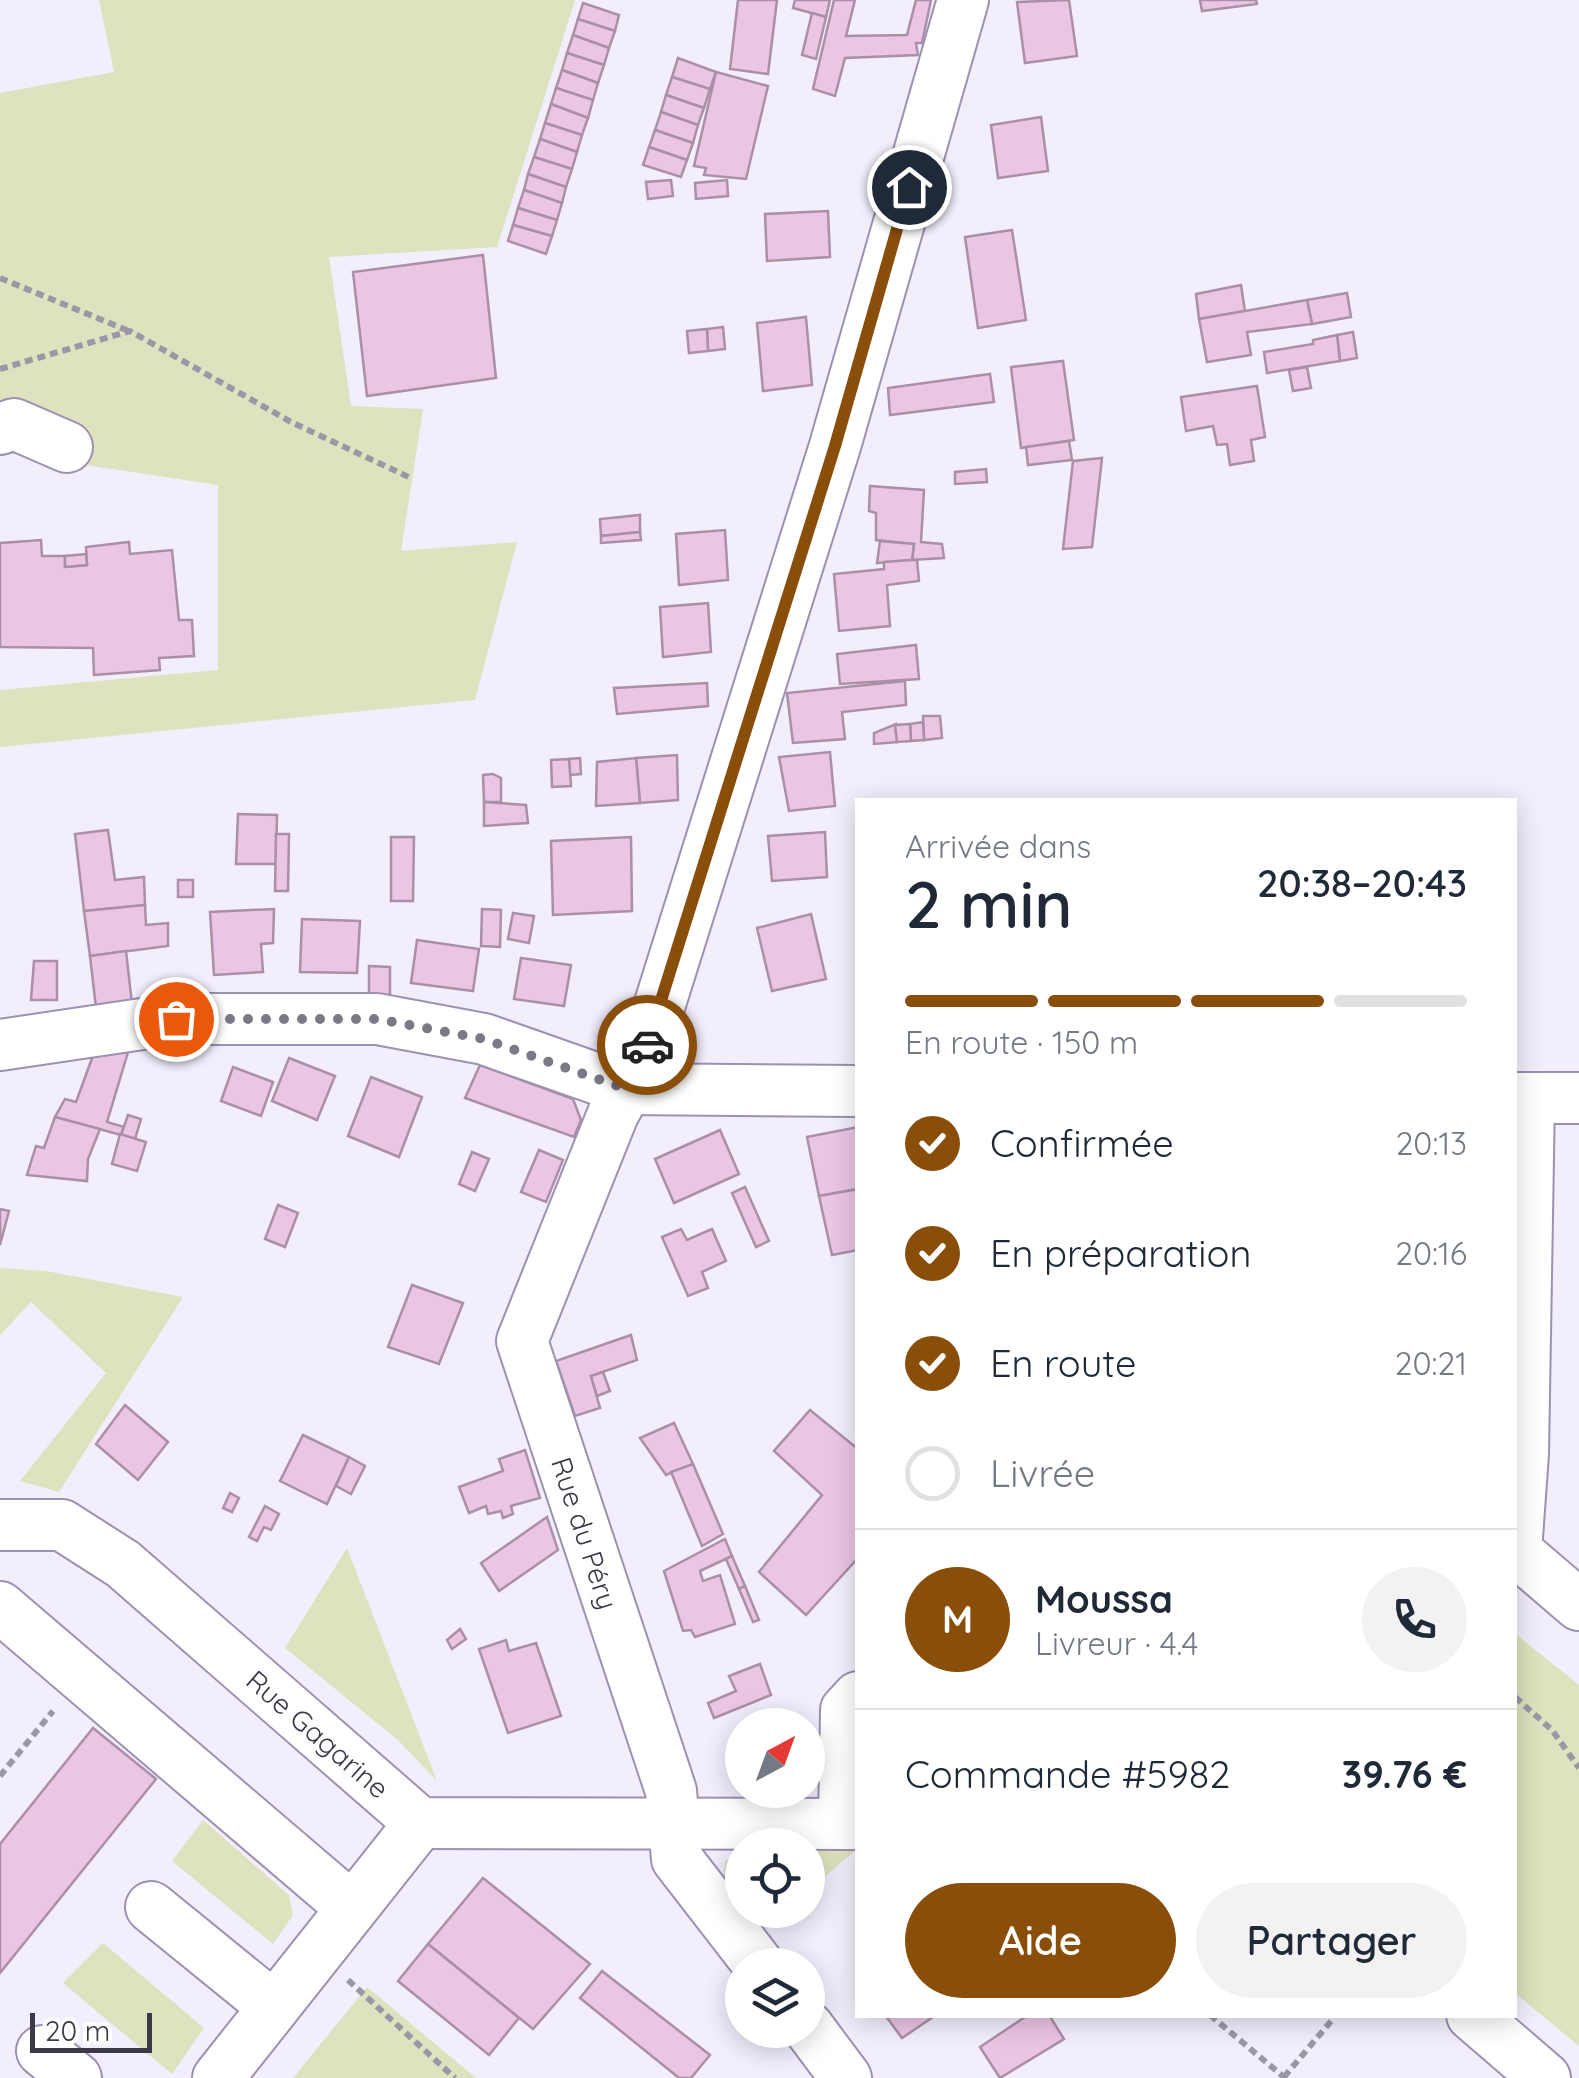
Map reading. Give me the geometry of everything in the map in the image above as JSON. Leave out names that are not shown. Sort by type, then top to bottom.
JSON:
[{"type":"street","name":"Rue du Péry","points":[[747,1948],[677,1859],[677,1824],[664,1772],[522,1341],[626,1089],[642,1061],[835,446],[962,0]]},
{"type":"street","points":[[0,429],[14,424],[67,447]]},
{"type":"street","points":[[0,1045],[176,1019],[377,1019],[484,1039],[626,1089],[855,1091]]},
{"type":"street","points":[[1517,1503],[1522,1098],[1579,1098]]},
{"type":"street","name":"Rue Gagarine","points":[[0,1525],[62,1526],[123,1564],[420,1823]]},
{"type":"street","points":[[1517,1554],[1579,1605]]},
{"type":"street","points":[[0,1608],[352,1908]]},
{"type":"street","points":[[218,2078],[420,1823],[851,1824],[846,1710],[855,1700]]},
{"type":"street","points":[[151,1907],[274,2007]]},
{"type":"street","points":[[1475,2018],[1545,2078]]},
{"type":"street","points":[[823,2048],[846,2078]]},
{"type":"path","points":[[0,278],[130,332],[291,422],[413,478]]},
{"type":"path","points":[[0,369],[130,332]]},
{"type":"path","points":[[0,1776],[80,1677]]},
{"type":"path","points":[[1517,1699],[1552,1730],[1579,1768]]},
{"type":"path","points":[[317,1952],[455,2078]]},
{"type":"path","points":[[1214,2018],[1284,2078],[1332,2020]]},
{"type":"green space","points":[[99,0],[575,0],[497,247],[329,257],[351,406],[423,409],[401,551],[517,542],[475,700],[0,747],[0,690],[218,670],[218,485],[0,452],[0,93],[114,72]]},
{"type":"green space","points":[[0,1268],[46,1271],[183,1297],[59,1492],[20,1481],[106,1373],[31,1302],[0,1335]]},
{"type":"green space","points":[[347,1548],[437,1781],[398,1740],[285,1648]]},
{"type":"green space","points":[[1517,1635],[1579,1685],[1579,2046],[1517,1995]]},
{"type":"green space","points":[[203,1820],[289,1895],[293,1915],[273,1944],[172,1861]]},
{"type":"green space","points":[[825,1847],[855,1851],[825,1876]]},
{"type":"green space","points":[[103,1943],[204,2028],[172,2074],[63,1983]]},
{"type":"green space","points":[[367,1987],[476,2078],[293,2078]]},
{"type":"building","points":[[738,0],[777,0],[768,74],[730,69]]},
{"type":"building","points":[[795,0],[830,0],[826,17],[793,8]]},
{"type":"building","points":[[834,0],[855,0],[846,36],[907,35],[916,0],[931,0],[922,43],[916,43],[918,55],[845,58],[835,96],[813,89]]},
{"type":"building","points":[[1069,0],[1077,56],[1025,63],[1017,2]]},
{"type":"building","points":[[1200,0],[1256,0],[1257,4],[1202,11]]},
{"type":"building","points":[[583,3],[619,15],[615,31],[578,19]]},
{"type":"building","points":[[812,13],[826,17],[816,59],[802,55]]},
{"type":"building","points":[[578,19],[615,31],[609,48],[573,35]]},
{"type":"building","points":[[573,35],[609,48],[604,65],[567,53]]},
{"type":"building","points":[[567,53],[604,65],[598,83],[562,70]]},
{"type":"building","points":[[678,58],[716,72],[710,89],[672,77]]},
{"type":"building","points":[[562,70],[598,83],[593,100],[556,88]]},
{"type":"building","points":[[716,72],[768,86],[746,179],[704,175],[706,168],[694,166]]},
{"type":"building","points":[[672,77],[710,89],[704,108],[666,95]]},
{"type":"building","points":[[556,88],[593,100],[588,118],[551,104]]},
{"type":"building","points":[[666,95],[704,108],[698,125],[661,112]]},
{"type":"building","points":[[551,104],[588,118],[582,135],[545,123]]},
{"type":"building","points":[[661,112],[698,125],[693,143],[655,130]]},
{"type":"building","points":[[1041,117],[1048,171],[998,178],[991,125]]},
{"type":"building","points":[[545,123],[582,135],[577,152],[540,139]]},
{"type":"building","points":[[655,130],[693,143],[687,160],[649,147]]},
{"type":"building","points":[[540,139],[577,152],[572,169],[534,157]]},
{"type":"building","points":[[649,147],[687,160],[681,177],[643,165]]},
{"type":"building","points":[[534,157],[572,169],[566,187],[528,174]]},
{"type":"building","points":[[528,174],[566,187],[562,203],[524,190]]},
{"type":"building","points":[[671,180],[673,196],[648,199],[646,182]]},
{"type":"building","points":[[727,180],[728,196],[696,199],[695,183]]},
{"type":"building","points":[[524,190],[562,203],[557,220],[518,208]]},
{"type":"building","points":[[518,208],[557,220],[552,236],[513,225]]},
{"type":"building","points":[[828,211],[830,257],[767,261],[765,214]]},
{"type":"building","points":[[513,225],[552,236],[546,254],[508,241]]},
{"type":"building","points":[[1012,230],[1026,320],[978,328],[965,237]]},
{"type":"building","points":[[483,255],[496,378],[367,396],[353,272]]},
{"type":"building","points":[[1241,285],[1245,311],[1199,319],[1196,294]]},
{"type":"building","points":[[1347,293],[1351,317],[1312,324],[1307,300]]},
{"type":"building","points":[[1307,300],[1312,324],[1247,332],[1251,355],[1207,362],[1199,319]]},
{"type":"building","points":[[806,317],[812,385],[763,391],[757,323]]},
{"type":"building","points":[[723,327],[725,349],[708,351],[707,329]]},
{"type":"building","points":[[707,329],[708,351],[689,353],[687,331]]},
{"type":"building","points":[[1353,332],[1357,358],[1340,361],[1337,335]]},
{"type":"building","points":[[1337,335],[1340,361],[1267,373],[1264,352],[1313,344],[1313,340]]},
{"type":"building","points":[[1063,361],[1074,440],[1021,448],[1011,367]]},
{"type":"building","points":[[1307,367],[1311,388],[1293,391],[1289,370]]},
{"type":"building","points":[[990,374],[994,402],[890,415],[888,388]]},
{"type":"building","points":[[1257,386],[1265,437],[1251,440],[1254,461],[1230,465],[1227,444],[1217,445],[1213,426],[1186,431],[1181,397]]},
{"type":"building","points":[[1069,441],[1072,460],[1028,465],[1026,447]]},
{"type":"building","points":[[1102,458],[1092,547],[1063,549],[1073,461]]},
{"type":"building","points":[[986,469],[987,482],[955,484],[955,472]]},
{"type":"building","points":[[870,486],[924,490],[921,542],[942,544],[944,558],[912,560],[914,544],[876,540],[876,513],[869,511]]},
{"type":"building","points":[[640,515],[640,532],[601,536],[600,519]]},
{"type":"building","points":[[725,530],[728,580],[679,585],[676,534]]},
{"type":"building","points":[[640,532],[641,540],[601,543],[601,536]]},
{"type":"building","points":[[41,540],[42,556],[65,556],[65,567],[87,565],[86,547],[129,542],[130,554],[172,550],[179,620],[192,620],[194,656],[159,658],[160,670],[94,675],[93,648],[0,647],[0,543]]},
{"type":"building","points":[[880,541],[914,544],[912,560],[877,563]]},
{"type":"building","points":[[86,554],[87,565],[65,567],[65,556]]},
{"type":"building","points":[[917,560],[919,581],[887,585],[890,626],[839,631],[834,574],[884,569],[884,562]]},
{"type":"building","points":[[708,603],[711,652],[663,657],[660,607]]},
{"type":"building","points":[[916,645],[919,679],[840,684],[837,654]]},
{"type":"building","points":[[905,681],[906,705],[842,712],[845,739],[793,743],[787,693]]},
{"type":"building","points":[[707,683],[708,706],[617,714],[614,688]]},
{"type":"building","points":[[923,716],[940,716],[942,738],[924,740]]},
{"type":"building","points":[[923,722],[924,740],[911,741],[910,724]]},
{"type":"building","points":[[896,724],[897,742],[874,744],[874,733]]},
{"type":"building","points":[[910,724],[911,741],[897,742],[895,725]]},
{"type":"building","points":[[830,752],[835,806],[789,811],[779,757]]},
{"type":"building","points":[[677,755],[678,800],[640,803],[636,758]]},
{"type":"building","points":[[580,758],[581,774],[570,775],[569,759]]},
{"type":"building","points":[[636,758],[640,803],[596,806],[597,762]]},
{"type":"building","points":[[569,759],[571,786],[552,787],[551,760]]},
{"type":"building","points":[[483,775],[501,778],[501,802],[484,802]]},
{"type":"building","points":[[484,802],[526,805],[528,823],[484,826]]},
{"type":"building","points":[[238,814],[277,815],[276,864],[236,864]]},
{"type":"building","points":[[108,830],[115,880],[144,877],[145,905],[84,911],[75,834]]},
{"type":"building","points":[[825,832],[827,877],[772,881],[768,836]]},
{"type":"building","points":[[276,834],[289,834],[288,891],[275,891]]},
{"type":"building","points":[[391,837],[414,837],[413,901],[391,901]]},
{"type":"building","points":[[631,837],[632,911],[553,915],[551,841]]},
{"type":"building","points":[[178,880],[193,880],[193,897],[178,897]]},
{"type":"building","points":[[145,905],[146,925],[168,923],[168,946],[90,956],[84,911]]},
{"type":"building","points":[[274,909],[273,943],[261,944],[263,972],[214,975],[210,912]]},
{"type":"building","points":[[482,909],[501,910],[500,947],[481,946]]},
{"type":"building","points":[[513,913],[534,916],[529,943],[508,939]]},
{"type":"building","points":[[811,914],[826,979],[772,991],[757,928]]},
{"type":"building","points":[[302,919],[360,921],[357,973],[300,972]]},
{"type":"building","points":[[417,940],[479,949],[473,991],[411,983]]},
{"type":"building","points":[[126,951],[132,1004],[96,1008],[90,956]]},
{"type":"building","points":[[521,958],[571,965],[564,1006],[514,999]]},
{"type":"building","points":[[34,961],[57,961],[57,1000],[31,1000]]},
{"type":"building","points":[[369,966],[390,967],[390,998],[369,997]]},
{"type":"building","points":[[129,1049],[107,1122],[124,1127],[121,1135],[55,1117],[65,1099],[76,1102],[94,1053]]},
{"type":"building","points":[[289,1058],[335,1076],[317,1120],[272,1101]]},
{"type":"building","points":[[480,1065],[573,1099],[581,1120],[574,1137],[465,1098]]},
{"type":"building","points":[[233,1067],[273,1082],[261,1116],[221,1101]]},
{"type":"building","points":[[371,1077],[422,1097],[399,1157],[348,1136]]},
{"type":"building","points":[[128,1115],[141,1119],[135,1139],[121,1135]]},
{"type":"building","points":[[55,1117],[100,1129],[88,1159],[87,1181],[27,1175],[36,1146],[44,1148]]},
{"type":"building","points":[[855,1128],[855,1190],[819,1196],[807,1137]]},
{"type":"building","points":[[720,1130],[739,1174],[674,1203],[655,1159]]},
{"type":"building","points":[[120,1134],[146,1142],[137,1171],[112,1164]]},
{"type":"building","points":[[539,1150],[563,1160],[546,1202],[521,1192]]},
{"type":"building","points":[[472,1152],[489,1159],[475,1191],[459,1184]]},
{"type":"building","points":[[745,1187],[769,1241],[756,1247],[732,1193]]},
{"type":"building","points":[[855,1190],[855,1251],[832,1255],[819,1196]]},
{"type":"building","points":[[278,1205],[298,1213],[285,1247],[265,1239]]},
{"type":"building","points":[[0,1209],[9,1211],[0,1245]]},
{"type":"building","points":[[681,1229],[687,1240],[712,1229],[726,1261],[702,1272],[708,1288],[688,1296],[662,1237]]},
{"type":"building","points":[[412,1285],[463,1303],[439,1364],[388,1347]]},
{"type":"building","points":[[631,1335],[637,1360],[591,1376],[600,1408],[575,1416],[556,1361]]},
{"type":"building","points":[[603,1372],[610,1391],[597,1396],[591,1376]]},
{"type":"building","points":[[125,1405],[168,1442],[138,1480],[96,1444]]},
{"type":"building","points":[[810,1410],[855,1447],[855,1561],[806,1615],[759,1572],[822,1495],[774,1451]]},
{"type":"building","points":[[674,1423],[693,1464],[666,1475],[640,1438]]},
{"type":"building","points":[[303,1435],[349,1457],[327,1504],[280,1481]]},
{"type":"building","points":[[525,1450],[540,1498],[511,1506],[513,1514],[503,1518],[501,1511],[488,1514],[486,1506],[469,1513],[459,1487],[503,1471],[499,1459]]},
{"type":"building","points":[[349,1457],[365,1466],[351,1494],[336,1486]]},
{"type":"building","points":[[693,1464],[723,1534],[702,1546],[671,1472]]},
{"type":"building","points":[[230,1493],[239,1498],[232,1512],[223,1508]]},
{"type":"building","points":[[265,1506],[279,1514],[271,1530],[264,1527],[257,1541],[249,1537]]},
{"type":"building","points":[[547,1517],[558,1550],[499,1591],[481,1563]]},
{"type":"building","points":[[725,1539],[732,1556],[700,1571],[703,1581],[720,1575],[735,1624],[695,1637],[691,1630],[683,1631],[664,1571]]},
{"type":"building","points":[[732,1556],[745,1586],[739,1589],[726,1559]]},
{"type":"building","points":[[745,1586],[759,1620],[753,1622],[739,1589]]},
{"type":"building","points":[[460,1629],[466,1639],[452,1649],[447,1640]]},
{"type":"building","points":[[506,1640],[509,1651],[536,1643],[561,1716],[508,1733],[479,1649]]},
{"type":"building","points":[[760,1664],[771,1695],[739,1708],[725,1708],[725,1714],[714,1718],[708,1703],[736,1691],[729,1676]]},
{"type":"building","points":[[93,1728],[156,1779],[0,1973],[0,1844]]},
{"type":"building","points":[[483,1878],[590,1964],[533,2029],[428,1944]]},
{"type":"building","points":[[428,1944],[519,2018],[489,2055],[398,1981]]},
{"type":"building","points":[[602,1971],[710,2055],[691,2078],[679,2078],[580,1998]]},
{"type":"building","points":[[887,2018],[932,2018],[902,2038]]},
{"type":"building","points":[[1024,2018],[1051,2018],[1064,2039],[1000,2078],[980,2047]]},
{"type":"way so far","points":[[176,1019],[377,1019],[484,1039],[626,1089],[647,1045]]},
{"type":"route","points":[[647,1045],[835,446],[909,187]]}]
